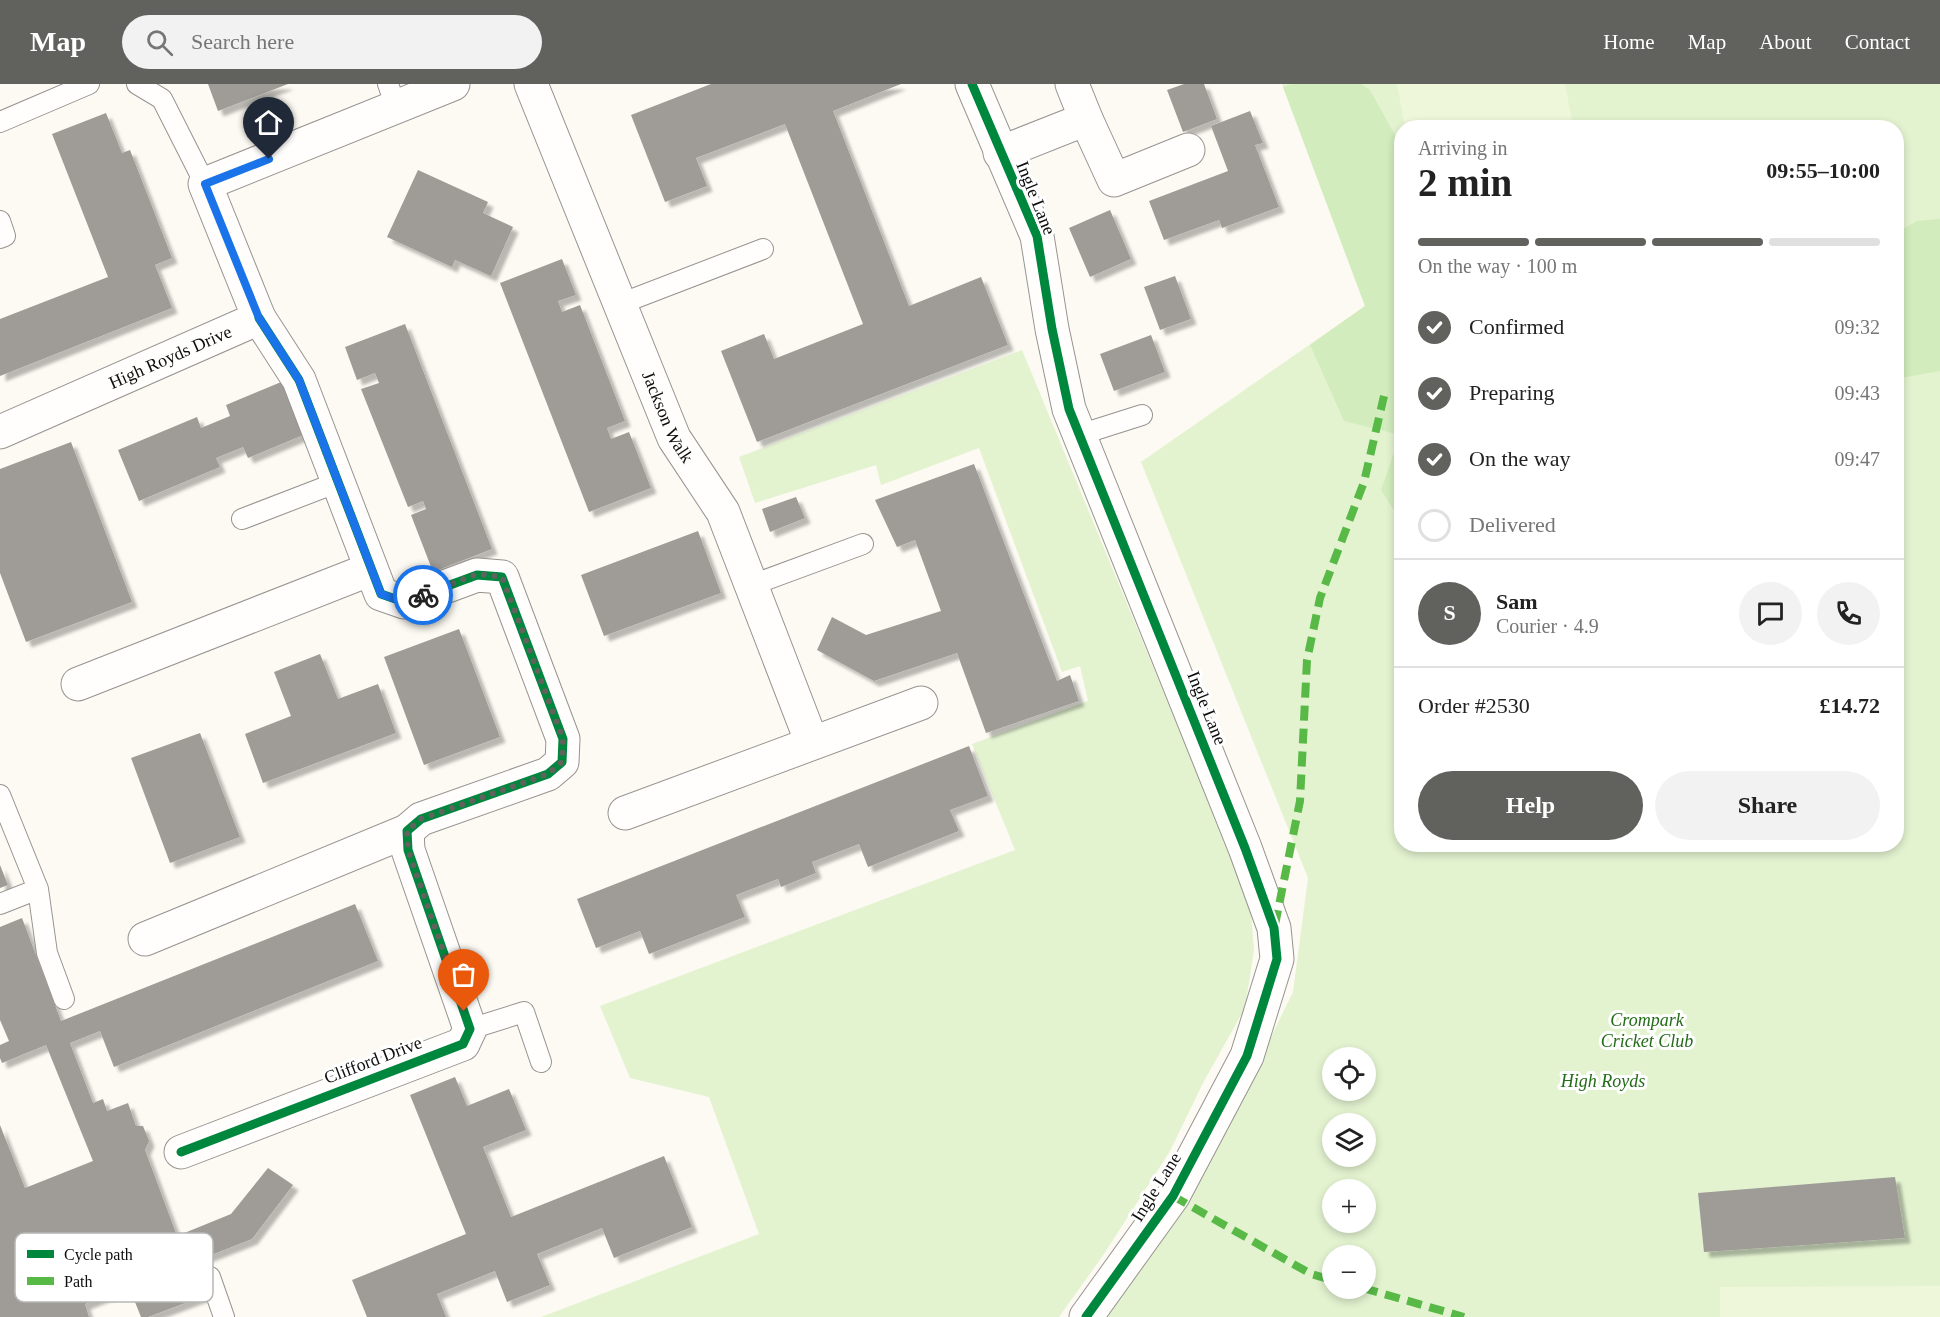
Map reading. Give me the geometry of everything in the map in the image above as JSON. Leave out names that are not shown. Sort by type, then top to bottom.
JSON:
[{"type":"street","points":[[146,939],[407,831],[421,819],[548,774],[562,762],[563,739],[502,577],[477,574],[404,602],[381,594],[299,380],[259,318],[205,184],[392,96],[453,84]]},
{"type":"street","name":"Jackson Walk","points":[[531,84],[674,438],[723,512],[812,743]]},
{"type":"street","name":"Ingle Lane","points":[[972,84],[1037,236],[1069,409],[1245,848],[1274,928],[1277,959],[1247,1056],[1173,1196],[1086,1317]]},
{"type":"street","points":[[1072,84],[1114,180],[1188,150]]},
{"type":"street","points":[[1000,153],[1086,119]]},
{"type":"street","name":"High Royds Drive","points":[[0,432],[259,318]]},
{"type":"street","points":[[78,684],[371,568]]},
{"type":"street","points":[[625,813],[921,703]]},
{"type":"street","points":[[407,831],[408,850],[470,1029]]},
{"type":"street","name":"Clifford Drive","points":[[181,1152],[463,1044],[470,1029]]},
{"type":"lane","points":[[0,122],[82,85],[89,84]]},
{"type":"lane","points":[[137,84],[162,99],[205,184]]},
{"type":"lane","points":[[0,221],[5,236],[0,238]]},
{"type":"lane","points":[[620,304],[763,249]]},
{"type":"lane","points":[[1079,435],[1142,415]]},
{"type":"lane","points":[[242,519],[338,482]]},
{"type":"lane","points":[[752,585],[863,544]]},
{"type":"lane","points":[[0,795],[38,889],[47,953],[64,999]]},
{"type":"lane","points":[[0,904],[38,889]]},
{"type":"lane","points":[[470,1029],[524,1012],[541,1062]]},
{"type":"lane","points":[[213,1286],[224,1317]]},
{"type":"green space","name":"High Royds","points":[[1282,84],[1940,84],[1940,1317],[1102,1317],[1204,1174],[1293,992],[1308,878],[1141,462],[1365,306]]},
{"type":"green space","points":[[1293,84],[1361,84],[1370,90],[1394,133],[1394,434],[1344,421],[1310,345],[1365,306],[1283,87]]},
{"type":"green space","points":[[1397,84],[1565,84],[1572,120],[1404,120]]},
{"type":"green space","points":[[1940,219],[1940,371],[1904,378],[1904,228],[1917,221]]},
{"type":"green space","points":[[1022,350],[1250,901],[1254,950],[1245,1008],[1204,1081],[1170,1151],[1104,1254],[1059,1317],[541,1317],[759,1234],[709,1097],[630,1078],[600,1006],[1015,850],[972,744],[1088,701],[1080,666],[1062,672],[979,448],[881,485],[876,465],[755,503],[739,457]]},
{"type":"green space","points":[[1394,452],[1394,511],[1381,490]]},
{"type":"green space","points":[[1940,1286],[1940,1317],[1720,1317],[1720,1287]]},
{"type":"building","points":[[208,84],[288,84],[218,111]]},
{"type":"building","points":[[711,84],[901,84],[833,111],[909,306],[981,277],[1008,345],[757,442],[721,351],[764,334],[774,359],[863,324],[785,124],[696,158],[707,186],[665,202],[631,115]]},
{"type":"building","points":[[1184,84],[1204,84],[1217,119],[1183,132],[1167,90]]},
{"type":"building","points":[[1250,111],[1263,143],[1255,145],[1279,207],[1222,228],[1219,220],[1164,240],[1149,201],[1228,171],[1211,126]]},
{"type":"building","points":[[106,113],[122,153],[130,150],[172,258],[155,265],[172,308],[0,376],[0,319],[108,277],[52,134]]},
{"type":"building","points":[[418,170],[488,202],[483,213],[513,227],[491,276],[455,260],[452,267],[387,237]]},
{"type":"building","points":[[1110,210],[1131,259],[1090,277],[1069,228]]},
{"type":"building","points":[[562,259],[576,295],[558,301],[562,312],[580,305],[625,421],[607,428],[611,439],[629,432],[651,488],[589,512],[500,283]]},
{"type":"building","points":[[1175,276],[1191,319],[1160,330],[1144,287]]},
{"type":"building","points":[[405,324],[492,549],[433,572],[411,515],[426,509],[423,501],[408,507],[361,389],[379,383],[375,373],[357,380],[345,347]]},
{"type":"building","points":[[1151,335],[1165,372],[1114,391],[1100,354]]},
{"type":"building","points":[[286,380],[308,433],[248,458],[243,447],[216,458],[220,467],[139,501],[118,450],[197,417],[201,428],[230,416],[226,405]]},
{"type":"building","points":[[71,442],[132,602],[26,642],[0,573],[0,469]]},
{"type":"building","points":[[974,464],[1057,681],[1070,675],[1079,701],[986,733],[957,653],[874,681],[817,650],[832,617],[866,635],[941,611],[915,540],[897,547],[875,500]]},
{"type":"building","points":[[796,497],[805,518],[770,532],[762,509]]},
{"type":"building","points":[[698,531],[721,593],[604,636],[581,575]]},
{"type":"building","points":[[459,629],[500,737],[424,765],[384,657]]},
{"type":"building","points":[[320,654],[338,699],[378,684],[396,733],[263,783],[245,734],[291,716],[274,672]]},
{"type":"building","points":[[200,733],[240,837],[170,863],[131,758]]},
{"type":"building","points":[[969,746],[988,796],[950,810],[959,831],[868,867],[859,844],[812,862],[816,873],[781,887],[778,879],[736,895],[745,917],[649,954],[640,931],[596,948],[577,899]]},
{"type":"building","points":[[0,865],[8,885],[0,888]]},
{"type":"building","points":[[355,904],[378,961],[114,1067],[100,1031],[70,1043],[93,1103],[103,1099],[107,1111],[128,1103],[136,1126],[143,1126],[149,1141],[145,1150],[176,1233],[15,1233],[15,1302],[90,1302],[85,1304],[89,1317],[0,1317],[0,1125],[25,1188],[93,1161],[46,1045],[2,1063],[0,1058],[0,1045],[9,1041],[0,1020],[0,927],[22,918],[61,1021]]},
{"type":"building","points":[[455,1077],[467,1106],[509,1089],[526,1130],[483,1147],[511,1217],[664,1156],[692,1227],[614,1258],[602,1228],[537,1254],[550,1285],[507,1302],[495,1271],[437,1294],[446,1317],[367,1317],[352,1280],[466,1234],[410,1095]]},
{"type":"building","points":[[268,1168],[293,1185],[252,1239],[213,1254],[213,1233],[184,1233],[231,1214]]},
{"type":"building","points":[[1895,1177],[1905,1238],[1704,1252],[1698,1193]]},
{"type":"building","points":[[135,1302],[188,1302],[148,1317],[141,1317]]},
{"type":"marked path","points":[[1275,925],[1300,801],[1307,660],[1320,598],[1364,482],[1384,396]]},
{"type":"marked path","points":[[1173,1196],[1311,1274],[1322,1277]]},
{"type":"marked path","points":[[1376,1292],[1464,1317]]},
{"type":"cycle path","points":[[972,84],[1037,236],[1052,329],[1069,409],[1245,848],[1274,928],[1277,959],[1247,1056],[1173,1196],[1086,1317]]},
{"type":"cycle path","points":[[181,1152],[463,1044],[470,1029],[408,850],[407,831],[421,819],[548,774],[562,762],[563,739],[502,577],[477,575],[404,602],[381,594],[299,380],[259,318]]},
{"type":"way so far","points":[[423,595],[477,574],[502,577],[563,739],[562,762],[548,774],[421,819],[407,831],[408,850],[464,1011]]},
{"type":"route","points":[[269,159],[205,184],[259,318],[299,380],[381,594],[404,602],[423,595]]},
{"type":"park label","name":"Crompark Cricket Club","points":[[1647,1030]]}]
